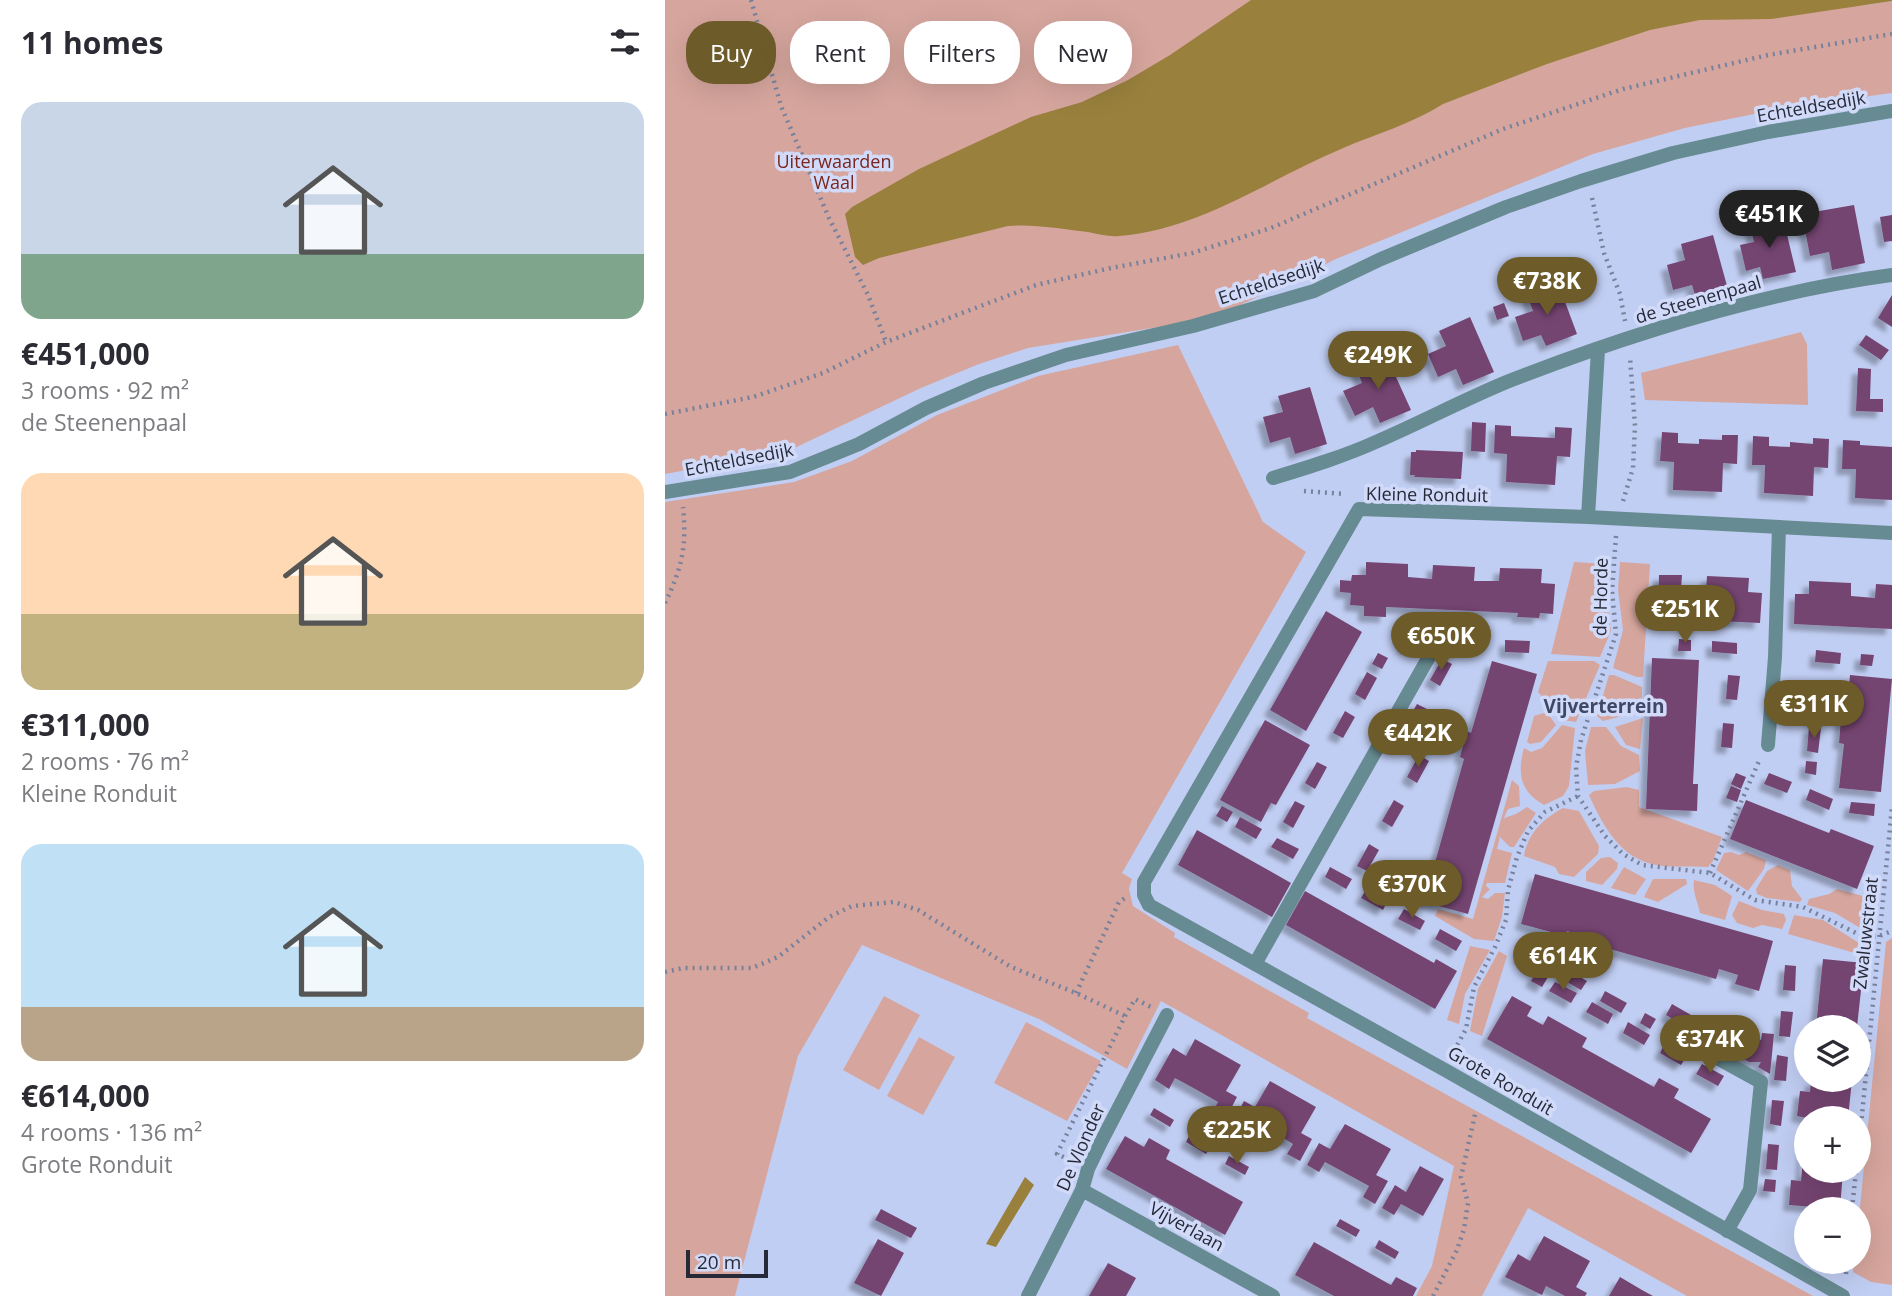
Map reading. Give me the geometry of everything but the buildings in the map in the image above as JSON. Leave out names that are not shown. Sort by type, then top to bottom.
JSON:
[{"type":"street","name":"Echteldsedijk","points":[[665,492],[790,472],[859,444],[926,408],[984,383],[1066,355],[1193,326],[1314,292],[1381,259],[1506,207],[1581,181],[1674,153],[1892,111]]},
{"type":"street","name":"de Steenenpaal","points":[[1273,478],[1375,442],[1508,382],[1598,350],[1756,301],[1823,285],[1892,275]]},
{"type":"street","points":[[1588,517],[1598,350]]},
{"type":"street","name":"Kleine Ronduit","points":[[1144,895],[1145,882],[1359,509],[1588,517],[1892,533]]},
{"type":"street","points":[[1768,745],[1775,657],[1779,527]]},
{"type":"street","points":[[1255,964],[1430,655]]},
{"type":"street","name":"Grote Ronduit","points":[[1144,895],[1149,905],[1843,1296]]},
{"type":"street","name":"De Vlonder","points":[[1028,1296],[1082,1190],[1088,1169],[1167,1014]]},
{"type":"street","points":[[1679,1037],[1761,1082],[1750,1190],[1727,1231]]},
{"type":"street","name":"Vijverlaan","points":[[1082,1190],[1273,1296]]},
{"type":"path","points":[[751,0],[781,106],[829,218],[868,295],[887,342]]},
{"type":"path","points":[[665,414],[753,397],[823,373],[887,342],[1036,285],[1192,253],[1271,228],[1503,129],[1623,89],[1768,55],[1892,34]]},
{"type":"path","points":[[665,603],[679,575],[685,549],[681,490]]},
{"type":"path","points":[[1304,491],[1358,494],[1359,509]]},
{"type":"path","name":"de Horde","points":[[1578,796],[1576,767],[1581,740],[1616,634],[1612,591],[1617,519]]},
{"type":"path","points":[[1710,873],[1756,766],[1768,745]]},
{"type":"path","points":[[1445,1070],[1466,1029],[1474,987],[1496,947],[1506,920],[1509,890],[1517,858],[1528,831],[1545,812],[1578,796],[1605,836],[1623,854],[1642,865],[1710,873],[1755,900],[1803,907],[1864,937],[1879,936],[1892,931]]},
{"type":"path","name":"Zwaluwstraat","points":[[1863,1106],[1892,807]]},
{"type":"path","points":[[1076,993],[1119,902],[1126,897],[1144,895]]},
{"type":"path","points":[[665,972],[683,968],[752,968],[778,957],[829,917],[841,911],[852,906],[894,902],[918,910],[1011,967],[1125,1016]]},
{"type":"path","points":[[1088,1169],[1057,1154],[1125,1016],[1135,999],[1167,1014]]},
{"type":"path","points":[[1433,1296],[1464,1229],[1468,1203],[1461,1177],[1473,1122]]},
{"type":"green space","name":"Uiterwaarden Waal","points":[[665,0],[1875,0],[1859,6],[1892,1],[1892,93],[1788,107],[1685,128],[1593,154],[1336,259],[1226,312],[1177,324],[1028,348],[979,364],[921,388],[786,452],[665,474]]},
{"type":"green space","points":[[1801,332],[1807,344],[1808,405],[1645,400],[1641,373]]},
{"type":"green space","points":[[1178,345],[1263,522],[1306,552],[1122,873],[1132,879],[1129,889],[1133,906],[1175,933],[1174,937],[1309,1013],[1307,1018],[1813,1296],[1687,1296],[1528,1208],[1482,1296],[1416,1296],[1432,1266],[1454,1166],[1161,1001],[1127,1069],[1039,1019],[862,945],[798,1056],[735,1296],[665,1296],[665,502],[794,482],[852,461],[937,415],[1038,376]]},
{"type":"green space","points":[[1574,562],[1606,564],[1606,593],[1611,631],[1600,657],[1551,654]]},
{"type":"green space","points":[[1620,562],[1650,564],[1643,677],[1613,668],[1623,630],[1618,590]]},
{"type":"green space","points":[[1548,661],[1594,661],[1600,665],[1576,722],[1563,720],[1538,692]]},
{"type":"green space","points":[[1609,675],[1642,687],[1642,704],[1622,716],[1603,721],[1597,716]]},
{"type":"green space","points":[[1547,712],[1556,725],[1541,742],[1530,744],[1527,742],[1534,716]]},
{"type":"green space","points":[[1643,718],[1640,749],[1626,745],[1615,727]]},
{"type":"green space","points":[[1562,725],[1575,728],[1569,786],[1563,796],[1544,805],[1530,794],[1522,781],[1524,748],[1531,752],[1542,748]]},
{"type":"green space","points":[[1591,727],[1606,727],[1621,746],[1639,755],[1640,771],[1615,784],[1588,785],[1585,751]]},
{"type":"green space","points":[[1512,780],[1519,786],[1520,806],[1508,809],[1504,818],[1527,807],[1536,813],[1514,847],[1510,847],[1500,837],[1497,849],[1512,853],[1505,883],[1487,883],[1486,886],[1490,889],[1482,897],[1488,899],[1495,893],[1505,893],[1502,917],[1494,941],[1474,939],[1435,916],[1438,909],[1473,919]]},
{"type":"green space","points":[[1627,787],[1639,790],[1639,807],[1722,837],[1708,867],[1648,863],[1637,859],[1619,845],[1599,816],[1589,795],[1594,791]]},
{"type":"green space","points":[[1563,808],[1579,811],[1599,846],[1598,854],[1574,877],[1559,874],[1555,867],[1524,856],[1529,840],[1537,828]]},
{"type":"green space","points":[[1746,852],[1766,860],[1764,869],[1748,891],[1716,870],[1724,853],[1739,855]]},
{"type":"green space","points":[[1610,857],[1618,863],[1617,869],[1602,885],[1586,881],[1586,872],[1601,858]]},
{"type":"green space","points":[[1778,865],[1790,870],[1792,886],[1802,899],[1800,902],[1767,898],[1757,894],[1756,889],[1767,871]]},
{"type":"green space","points":[[1624,867],[1646,879],[1635,895],[1611,888]]},
{"type":"green space","points":[[1653,879],[1686,879],[1687,884],[1658,902],[1644,897]]},
{"type":"green space","points":[[1694,880],[1715,885],[1732,896],[1725,920],[1700,913],[1694,893]]},
{"type":"green space","points":[[1837,889],[1874,899],[1872,935],[1835,913],[1807,905],[1809,899]]},
{"type":"green space","points":[[1739,901],[1762,910],[1784,914],[1786,920],[1782,929],[1762,925],[1753,928],[1737,923],[1732,915]]},
{"type":"green space","points":[[1794,915],[1823,920],[1870,950],[1869,957],[1788,934]]},
{"type":"green space","points":[[1892,938],[1892,1285],[1871,1282],[1857,1274],[1871,1274],[1871,1197],[1861,1197],[1862,1183],[1871,1183],[1870,1106],[1886,942]]},
{"type":"green space","points":[[1470,946],[1490,950],[1465,994],[1459,1024],[1447,1020]]},
{"type":"green space","points":[[1499,951],[1507,956],[1482,1036],[1470,1031],[1478,989]]},
{"type":"green space","points":[[884,996],[920,1015],[879,1090],[843,1070]]},
{"type":"green space","points":[[1026,1022],[1101,1061],[1067,1121],[994,1083]]},
{"type":"green space","points":[[919,1037],[955,1057],[923,1115],[887,1096]]},
{"type":"shaded area","points":[[1251,0],[1892,0],[1771,19],[1700,20],[1650,30],[1547,64],[1443,104],[1406,123],[1314,161],[1206,214],[1149,232],[1111,236],[1048,227],[1008,226],[879,258],[863,265],[855,257],[845,214],[852,207],[919,169],[1031,117],[1082,102],[1120,84],[1132,84],[1132,78]]},
{"type":"shaded area","points":[[1025,1177],[1034,1185],[996,1247],[986,1244]]},
{"type":"district","name":"Vijverterrein","points":[[1604,706]]}]
